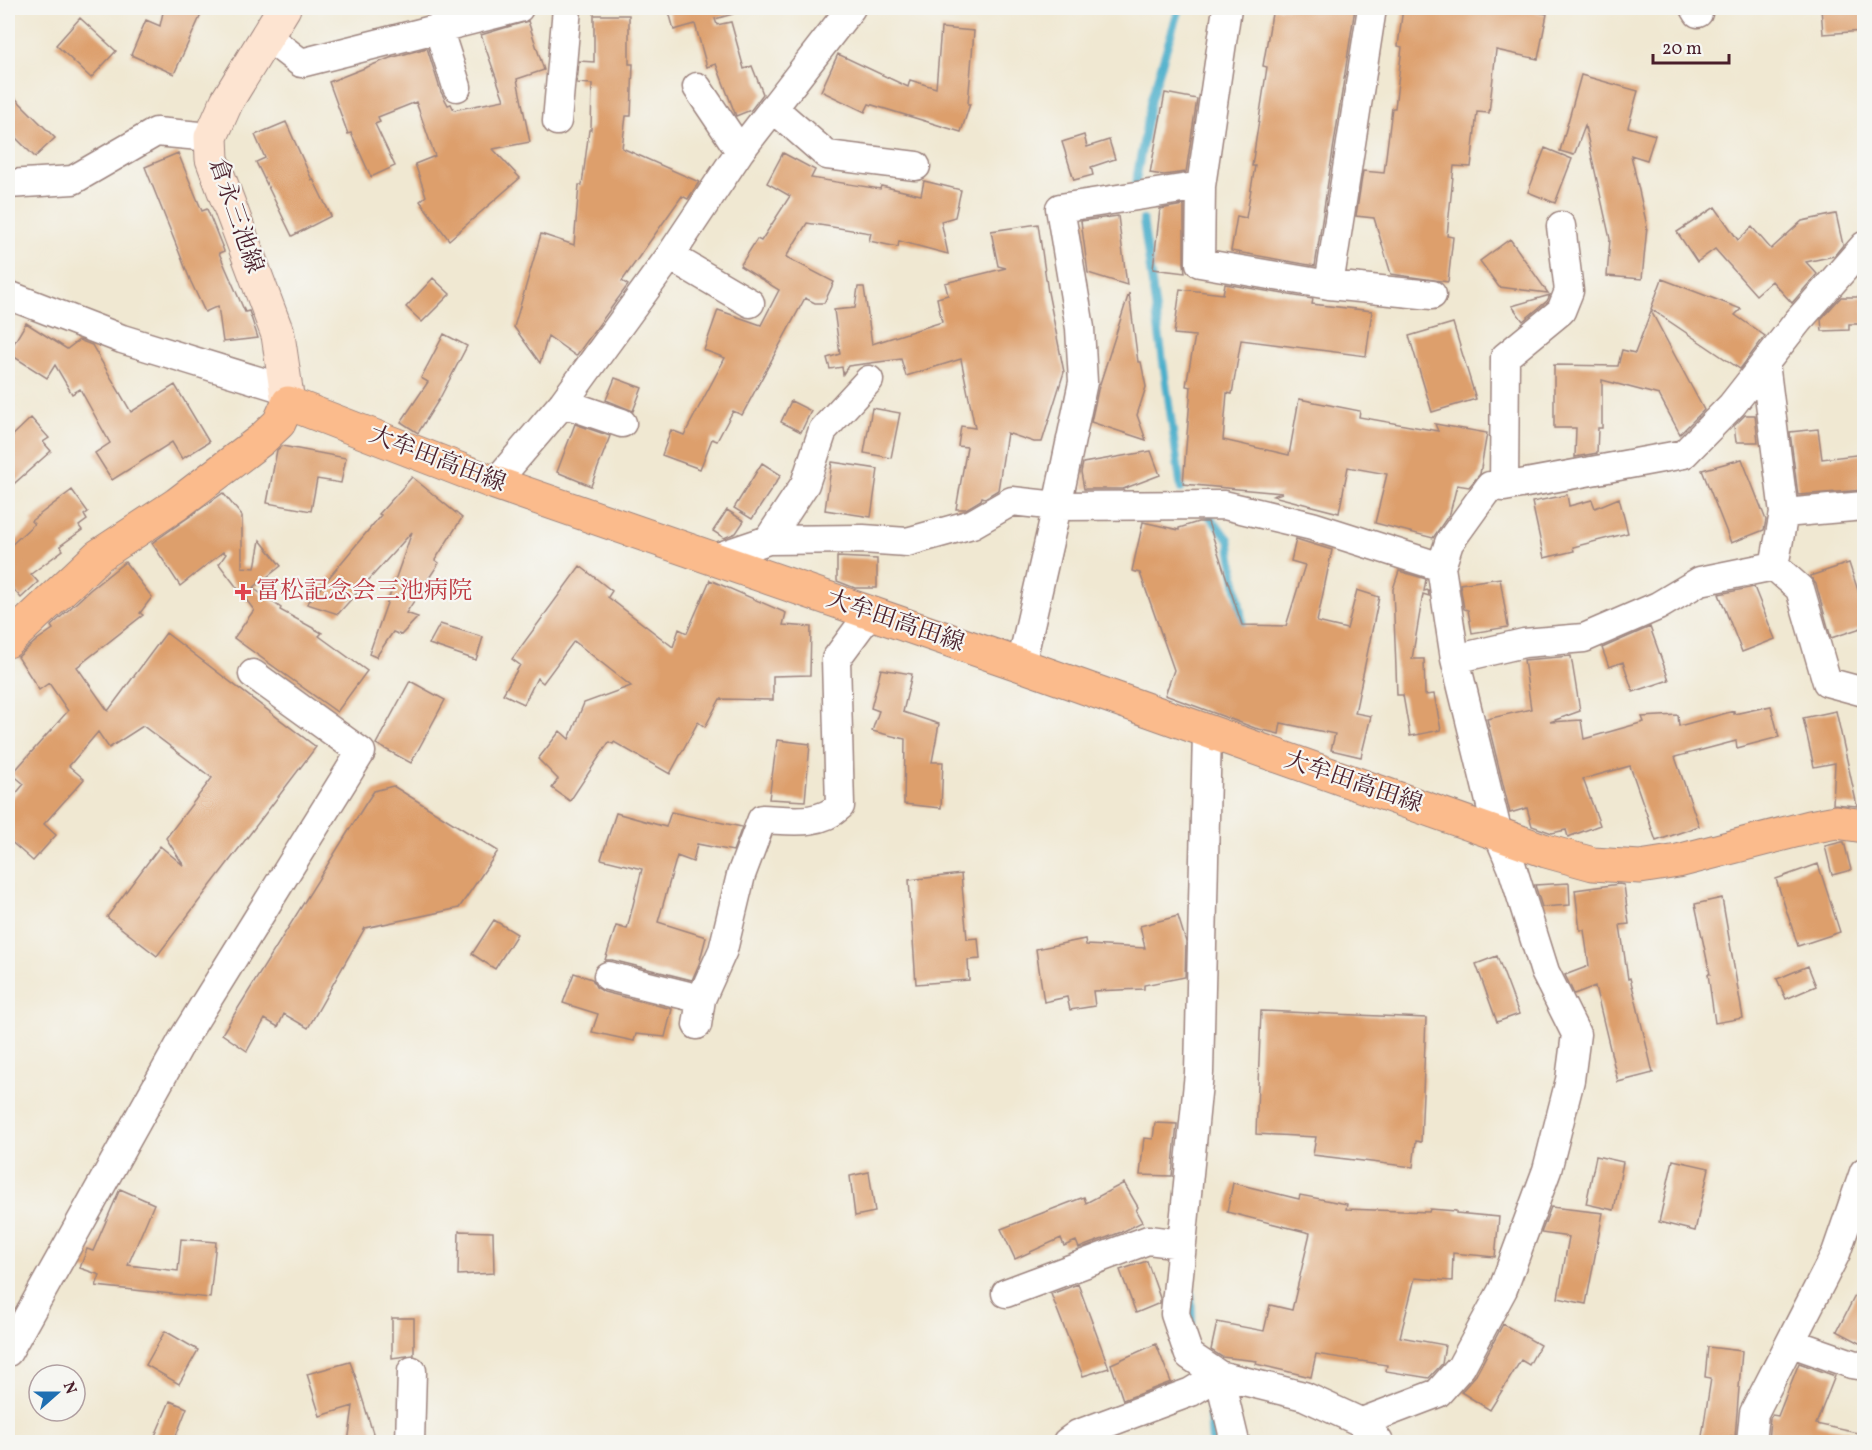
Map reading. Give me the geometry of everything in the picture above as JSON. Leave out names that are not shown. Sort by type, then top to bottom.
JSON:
[{"type":"main road","name":"倉永三池線","points":[[284,8],[227,101],[211,138],[212,159],[278,335],[288,397]]},
{"type":"main road","name":"大牟田高田線","points":[[288,397],[495,483],[1021,665],[1546,851],[1593,864],[1640,867],[1678,861],[1836,822],[1864,826]]},
{"type":"main road","points":[[8,641],[98,556],[177,504],[261,440],[279,423],[288,397]]},
{"type":"street","points":[[266,36],[301,63],[519,8]]},
{"type":"street","points":[[557,121],[567,8]]},
{"type":"street","points":[[495,483],[563,403],[670,256],[740,151],[851,8]]},
{"type":"street","points":[[1227,8],[1200,186],[1200,264],[1329,285],[1432,295]]},
{"type":"street","points":[[1329,285],[1372,8]]},
{"type":"street","points":[[438,28],[457,87]]},
{"type":"street","points":[[697,87],[740,151]]},
{"type":"street","points":[[773,108],[827,155],[916,166]]},
{"type":"street","points":[[8,184],[73,180],[156,132],[211,138]]},
{"type":"street","points":[[1021,665],[1083,382],[1080,328],[1060,208],[1200,186]]},
{"type":"street","points":[[1504,488],[1505,357],[1561,311],[1569,291],[1561,226]]},
{"type":"street","points":[[1207,732],[1199,1074],[1175,1314],[1189,1355],[1219,1376],[1304,1396],[1371,1432],[1438,1393],[1461,1367],[1503,1289],[1547,1170],[1570,1080],[1576,1034],[1545,972],[1512,867],[1498,834],[1455,659],[1442,567],[1449,543],[1490,486],[1504,488],[1684,454],[1732,405],[1798,321],[1864,246]]},
{"type":"street","points":[[670,256],[750,303]]},
{"type":"street","points":[[8,295],[122,339],[288,397]]},
{"type":"street","points":[[1765,363],[1784,513],[1774,566]]},
{"type":"street","points":[[768,540],[805,484],[823,430],[869,380]]},
{"type":"street","points":[[563,403],[622,423]]},
{"type":"street","points":[[712,559],[768,540],[863,539],[907,542],[972,525],[1012,501],[1057,506],[1224,505],[1312,526],[1442,567]]},
{"type":"street","points":[[1784,513],[1864,506]]},
{"type":"street","points":[[1455,659],[1524,643],[1584,638],[1658,606],[1700,581],[1774,566]]},
{"type":"street","points":[[1774,566],[1800,589],[1827,682],[1864,692]]},
{"type":"street","points":[[608,976],[699,1012],[723,950],[741,875],[762,819],[810,821],[831,814],[840,806],[836,659],[870,613]]},
{"type":"street","points":[[8,1352],[183,1039],[361,752],[253,674]]},
{"type":"street","points":[[1751,1443],[1754,1413],[1792,1343],[1836,1253],[1864,1172]]},
{"type":"street","points":[[1006,1293],[1148,1240],[1182,1244]]},
{"type":"street","points":[[1792,1343],[1864,1366]]},
{"type":"street","points":[[410,1443],[412,1371]]},
{"type":"street","points":[[1067,1443],[1078,1434],[1191,1392],[1219,1376]]},
{"type":"street","points":[[1219,1376],[1235,1443]]},
{"type":"building","points":[[164,8],[204,8],[174,74],[131,55],[146,20],[160,26]]},
{"type":"building","points":[[668,8],[732,8],[733,14],[715,19],[717,25],[731,22],[744,69],[752,66],[763,94],[751,110],[736,116],[716,64],[707,67],[695,24],[674,30]]},
{"type":"building","points":[[1273,8],[1355,8],[1315,266],[1231,251],[1237,216],[1246,218],[1255,166],[1252,166],[1267,67],[1263,66]]},
{"type":"building","points":[[1403,8],[1517,8],[1547,14],[1538,59],[1496,50],[1489,113],[1477,112],[1471,167],[1454,166],[1447,236],[1453,237],[1448,282],[1391,274],[1374,218],[1356,216],[1363,171],[1384,173],[1392,108],[1395,108],[1402,47],[1398,46]]},
{"type":"building","points":[[1821,8],[1861,8],[1863,31],[1823,34]]},
{"type":"building","points":[[594,15],[629,15],[629,64],[633,64],[631,116],[626,116],[622,148],[699,182],[688,199],[682,196],[622,281],[628,285],[576,356],[548,336],[540,363],[514,327],[541,234],[574,245],[579,185],[582,185],[589,130],[591,130],[592,84],[577,83],[579,61],[594,62]]},
{"type":"building","points":[[80,18],[116,51],[91,78],[56,45]]},
{"type":"building","points":[[528,21],[544,70],[517,79],[530,142],[493,149],[520,178],[449,240],[420,201],[426,196],[415,164],[435,156],[416,102],[378,117],[380,122],[375,124],[395,166],[371,177],[351,133],[348,134],[329,82],[390,58],[427,48],[441,92],[448,105],[451,104],[454,110],[504,100],[481,35]]},
{"type":"building","points":[[941,28],[974,31],[968,104],[970,104],[961,132],[869,104],[865,112],[821,91],[838,54],[908,87],[910,80],[936,88]]},
{"type":"building","points":[[1581,75],[1638,91],[1628,127],[1655,135],[1647,160],[1631,155],[1647,226],[1642,279],[1607,276],[1610,239],[1585,126],[1574,155],[1560,151]]},
{"type":"building","points":[[8,91],[55,138],[35,157],[8,130]]},
{"type":"building","points":[[1165,93],[1197,99],[1186,172],[1164,175],[1150,173]]},
{"type":"building","points":[[286,122],[331,216],[292,236],[256,162],[265,158],[255,135]]},
{"type":"building","points":[[1084,135],[1087,147],[1109,140],[1115,159],[1091,167],[1093,175],[1074,180],[1062,142]]},
{"type":"building","points":[[1545,148],[1572,159],[1555,203],[1528,192]]},
{"type":"building","points":[[178,153],[202,211],[207,209],[224,251],[219,253],[245,312],[249,311],[258,338],[223,342],[218,306],[205,312],[191,282],[145,167]]},
{"type":"building","points":[[783,153],[815,170],[811,178],[880,189],[881,186],[921,195],[924,181],[961,190],[955,217],[941,221],[948,254],[899,241],[898,247],[869,241],[871,233],[807,223],[786,257],[834,282],[824,303],[815,303],[805,298],[742,415],[733,411],[717,441],[712,439],[700,469],[662,455],[671,430],[684,435],[725,358],[704,350],[718,310],[761,325],[779,290],[740,266],[757,239],[761,241],[790,196],[767,183]]},
{"type":"building","points":[[1184,205],[1185,273],[1153,269],[1160,209]]},
{"type":"building","points":[[1715,207],[1738,240],[1752,227],[1771,249],[1802,221],[1836,214],[1843,245],[1834,256],[1806,262],[1817,274],[1792,303],[1772,281],[1756,295],[1715,249],[1697,262],[1677,232]]},
{"type":"building","points":[[1118,216],[1127,285],[1088,273],[1081,221]]},
{"type":"building","points":[[1038,224],[1048,292],[1064,372],[1042,442],[1034,442],[1007,433],[998,490],[985,498],[982,497],[966,509],[956,509],[967,447],[958,446],[961,426],[975,428],[961,359],[906,376],[901,359],[848,366],[843,374],[842,367],[830,369],[827,358],[840,354],[834,310],[855,308],[858,287],[864,287],[872,344],[942,322],[937,298],[948,295],[945,283],[1006,268],[998,266],[991,231]]},
{"type":"building","points":[[1510,239],[1548,293],[1499,287],[1480,261]]},
{"type":"building","points":[[433,278],[450,294],[422,322],[406,307]]},
{"type":"building","points":[[1662,279],[1741,309],[1735,315],[1765,336],[1740,369],[1651,309]]},
{"type":"building","points":[[1225,284],[1313,299],[1312,304],[1372,311],[1366,356],[1241,340],[1232,394],[1227,393],[1223,440],[1289,455],[1299,399],[1360,411],[1359,417],[1438,431],[1435,424],[1487,433],[1480,474],[1469,487],[1457,485],[1450,513],[1433,538],[1375,523],[1387,474],[1348,467],[1339,513],[1273,496],[1282,493],[1183,484],[1191,387],[1186,386],[1195,336],[1174,334],[1180,289],[1223,294]]},
{"type":"building","points":[[1129,293],[1138,362],[1141,362],[1146,387],[1137,415],[1146,440],[1091,422],[1098,390]]},
{"type":"building","points":[[1550,295],[1547,301],[1523,321],[1512,306]]},
{"type":"building","points":[[1841,297],[1864,297],[1864,324],[1849,324],[1849,330],[1822,331],[1821,319]]},
{"type":"building","points":[[1651,311],[1704,410],[1680,434],[1659,395],[1602,380],[1602,428],[1598,428],[1597,453],[1575,457],[1576,428],[1554,428],[1554,365],[1618,366],[1622,350],[1635,353]]},
{"type":"building","points":[[26,323],[67,349],[79,340],[92,345],[131,412],[175,385],[209,442],[182,459],[172,442],[112,480],[95,453],[110,443],[80,389],[72,394],[55,365],[47,378],[8,353]]},
{"type":"building","points":[[1453,323],[1476,399],[1432,412],[1409,336]]},
{"type":"building","points":[[444,334],[467,346],[440,398],[418,433],[401,422],[428,382],[421,378]]},
{"type":"building","points":[[615,378],[642,388],[633,411],[606,400]]},
{"type":"building","points":[[791,401],[811,411],[801,432],[781,422]]},
{"type":"building","points":[[872,408],[900,413],[891,458],[864,453]]},
{"type":"building","points":[[1745,415],[1755,415],[1758,442],[1736,442],[1734,426]]},
{"type":"building","points":[[31,418],[49,438],[43,442],[51,451],[8,489],[8,440]]},
{"type":"building","points":[[575,424],[610,436],[591,486],[557,472]]},
{"type":"building","points":[[1818,429],[1822,459],[1864,454],[1864,490],[1798,495],[1790,432]]},
{"type":"building","points":[[282,446],[346,458],[341,483],[317,479],[311,511],[267,503],[277,450]]},
{"type":"building","points":[[1151,451],[1160,475],[1123,489],[1084,489],[1081,472],[1083,463]]},
{"type":"building","points":[[1742,459],[1766,520],[1764,530],[1731,543],[1702,470]]},
{"type":"building","points":[[832,462],[878,469],[871,517],[825,510]]},
{"type":"building","points":[[762,463],[781,475],[752,519],[734,508]]},
{"type":"building","points":[[412,477],[462,518],[435,560],[439,563],[406,613],[418,617],[401,635],[393,632],[376,657],[369,654],[412,532],[338,614],[307,604],[381,515],[379,514]]},
{"type":"building","points":[[72,490],[88,512],[84,515],[87,520],[79,526],[82,530],[60,546],[63,550],[31,574],[38,582],[21,598],[8,583],[8,548],[34,524],[31,521]]},
{"type":"building","points":[[223,493],[242,516],[242,567],[255,568],[260,540],[281,566],[253,588],[281,608],[280,610],[322,633],[319,636],[367,671],[337,712],[234,638],[254,610],[219,564],[226,554],[223,552],[180,586],[152,543]]},
{"type":"building","points":[[1567,495],[1569,506],[1592,500],[1595,508],[1619,498],[1628,533],[1573,547],[1574,551],[1544,558],[1532,502]]},
{"type":"building","points":[[727,510],[744,521],[736,533],[724,538],[713,531]]},
{"type":"building","points":[[1143,522],[1179,530],[1179,528],[1198,522],[1208,522],[1242,625],[1286,626],[1305,565],[1291,561],[1296,539],[1332,550],[1317,622],[1347,629],[1357,590],[1379,597],[1355,713],[1371,716],[1361,757],[1331,750],[1335,734],[1281,723],[1279,734],[1255,728],[1165,695],[1174,670],[1140,573],[1132,571]]},
{"type":"building","points":[[837,557],[877,559],[877,588],[855,588],[837,581]]},
{"type":"building","points":[[125,562],[152,597],[140,613],[143,615],[77,667],[108,711],[166,633],[316,747],[157,956],[107,917],[160,846],[184,866],[166,838],[212,778],[143,726],[109,748],[98,732],[69,766],[84,779],[44,824],[56,835],[33,861],[8,839],[8,803],[24,784],[12,774],[68,711],[49,683],[39,690],[18,657],[53,629],[51,626],[90,590]]},
{"type":"building","points":[[1849,563],[1864,609],[1864,627],[1831,638],[1816,584],[1810,576]]},
{"type":"building","points":[[580,566],[612,591],[608,597],[673,647],[679,629],[687,633],[710,580],[786,613],[783,625],[811,627],[810,675],[773,676],[773,700],[720,699],[705,727],[698,722],[670,774],[614,742],[613,744],[609,742],[570,801],[552,788],[558,779],[538,759],[560,731],[569,739],[584,703],[631,686],[574,641],[543,683],[537,678],[524,704],[503,694],[520,665],[512,659]]},
{"type":"building","points":[[1399,571],[1426,579],[1424,591],[1428,590],[1429,596],[1423,594],[1412,659],[1424,659],[1425,695],[1434,694],[1441,730],[1410,736],[1403,695],[1397,695],[1393,589]]},
{"type":"building","points":[[1500,578],[1508,627],[1472,633],[1468,610],[1464,609],[1460,584]]},
{"type":"building","points":[[1754,587],[1775,639],[1742,652],[1719,594]]},
{"type":"building","points":[[440,624],[483,637],[476,660],[429,644]]},
{"type":"building","points":[[1650,627],[1669,680],[1633,692],[1623,662],[1609,667],[1602,648]]},
{"type":"building","points":[[1571,656],[1580,711],[1550,722],[1581,720],[1584,739],[1644,722],[1642,717],[1678,715],[1679,726],[1734,711],[1734,714],[1771,706],[1779,737],[1737,748],[1736,741],[1675,757],[1699,826],[1656,841],[1630,766],[1583,779],[1600,825],[1568,837],[1566,830],[1552,833],[1532,826],[1527,808],[1510,813],[1487,719],[1531,709],[1524,660]]},
{"type":"building","points":[[881,669],[912,674],[903,712],[939,724],[932,762],[943,762],[941,808],[904,804],[905,739],[872,731],[879,711],[871,708]]},
{"type":"building","points":[[410,681],[445,700],[411,763],[376,744]]},
{"type":"building","points":[[1836,711],[1857,806],[1833,804],[1835,763],[1814,767],[1803,718]]},
{"type":"building","points":[[777,740],[810,744],[805,801],[769,799]]},
{"type":"building","points":[[393,786],[498,851],[459,908],[365,928],[308,1028],[284,1014],[278,1027],[265,1019],[247,1051],[222,1034],[374,791]]},
{"type":"building","points":[[671,812],[742,827],[733,851],[697,844],[693,862],[677,856],[658,922],[706,937],[692,980],[605,960],[616,926],[627,929],[642,869],[601,859],[616,813],[666,827]]},
{"type":"building","points":[[1844,842],[1851,870],[1832,875],[1825,846]]},
{"type":"building","points":[[1818,864],[1840,932],[1798,946],[1776,879]]},
{"type":"building","points":[[961,874],[967,939],[978,938],[980,959],[968,960],[969,980],[916,984],[909,880]]},
{"type":"building","points":[[1569,883],[1570,905],[1542,907],[1535,885]]},
{"type":"building","points":[[1624,885],[1629,924],[1620,925],[1628,979],[1630,978],[1653,1073],[1618,1082],[1595,986],[1574,994],[1565,975],[1589,966],[1584,930],[1580,930],[1575,890]]},
{"type":"building","points":[[1722,898],[1743,1018],[1715,1023],[1708,974],[1710,974],[1695,904]]},
{"type":"building","points":[[1178,916],[1186,942],[1185,977],[1144,985],[1144,989],[1093,991],[1095,1006],[1070,1010],[1067,997],[1044,1002],[1036,949],[1085,939],[1086,945],[1145,948],[1140,926]]},
{"type":"building","points":[[494,920],[517,934],[495,969],[472,954]]},
{"type":"building","points":[[1497,956],[1519,1014],[1497,1022],[1476,964]]},
{"type":"building","points":[[1808,966],[1816,986],[1786,999],[1777,979]]},
{"type":"building","points":[[574,973],[592,979],[596,987],[604,992],[672,1009],[665,1037],[636,1034],[634,1041],[592,1032],[598,1014],[563,1003]]},
{"type":"building","points":[[1261,1011],[1426,1018],[1421,1142],[1416,1141],[1413,1167],[1313,1155],[1316,1137],[1256,1134]]},
{"type":"building","points":[[1155,1123],[1177,1124],[1172,1176],[1140,1175],[1144,1138],[1153,1139]]},
{"type":"building","points":[[1596,1156],[1623,1162],[1614,1210],[1586,1204]]},
{"type":"building","points":[[1673,1160],[1709,1168],[1695,1231],[1659,1222]]},
{"type":"building","points":[[869,1172],[875,1212],[855,1216],[850,1176]]},
{"type":"building","points":[[1124,1183],[1138,1207],[1136,1211],[1142,1222],[1079,1248],[1076,1241],[1064,1246],[1061,1238],[1015,1259],[1001,1229],[1084,1197],[1086,1203]]},
{"type":"building","points":[[1233,1183],[1299,1199],[1300,1195],[1347,1204],[1346,1209],[1429,1212],[1430,1209],[1499,1217],[1495,1257],[1453,1253],[1452,1281],[1415,1278],[1400,1337],[1445,1345],[1442,1364],[1429,1378],[1386,1371],[1387,1365],[1316,1354],[1311,1377],[1256,1364],[1257,1361],[1222,1357],[1211,1350],[1217,1322],[1264,1331],[1270,1305],[1292,1310],[1310,1233],[1227,1212]]},
{"type":"building","points":[[120,1189],[154,1204],[128,1265],[178,1271],[181,1239],[216,1242],[210,1298],[96,1286],[100,1275],[80,1268],[87,1249],[93,1251]]},
{"type":"building","points":[[1551,1207],[1603,1213],[1586,1304],[1558,1298],[1569,1237],[1541,1233]]},
{"type":"building","points":[[459,1231],[493,1232],[494,1273],[458,1275]]},
{"type":"building","points":[[1147,1261],[1160,1303],[1136,1313],[1120,1270]]},
{"type":"building","points":[[1864,1278],[1864,1345],[1837,1331]]},
{"type":"building","points":[[1078,1284],[1109,1368],[1083,1376],[1051,1294]]},
{"type":"building","points":[[392,1318],[414,1318],[414,1355],[392,1358]]},
{"type":"building","points":[[1503,1324],[1540,1345],[1529,1365],[1521,1360],[1490,1410],[1461,1392],[1476,1375]]},
{"type":"building","points":[[165,1331],[198,1350],[179,1384],[146,1365]]},
{"type":"building","points":[[1156,1344],[1171,1382],[1123,1400],[1111,1364]]},
{"type":"building","points":[[1708,1347],[1742,1351],[1735,1437],[1731,1436],[1731,1443],[1701,1443],[1711,1378],[1705,1377]]},
{"type":"building","points":[[350,1362],[376,1443],[348,1443],[353,1406],[320,1416],[307,1374]]},
{"type":"building","points":[[1799,1363],[1835,1376],[1816,1424],[1858,1433],[1857,1443],[1768,1443],[1770,1418],[1772,1415],[1778,1416]]},
{"type":"building","points":[[170,1401],[187,1408],[173,1443],[152,1443]]},
{"type":"waterway","points":[[1135,186],[1151,99],[1179,8]]},
{"type":"waterway","points":[[1143,220],[1181,489]]},
{"type":"waterway","points":[[1210,517],[1229,539],[1242,620],[1241,632]]},
{"type":"waterway","points":[[1191,1290],[1192,1323]]},
{"type":"waterway","points":[[1209,1400],[1212,1442]]},
{"type":"place","name":"冨松記念会三池病院","points":[[243,592]]}]
